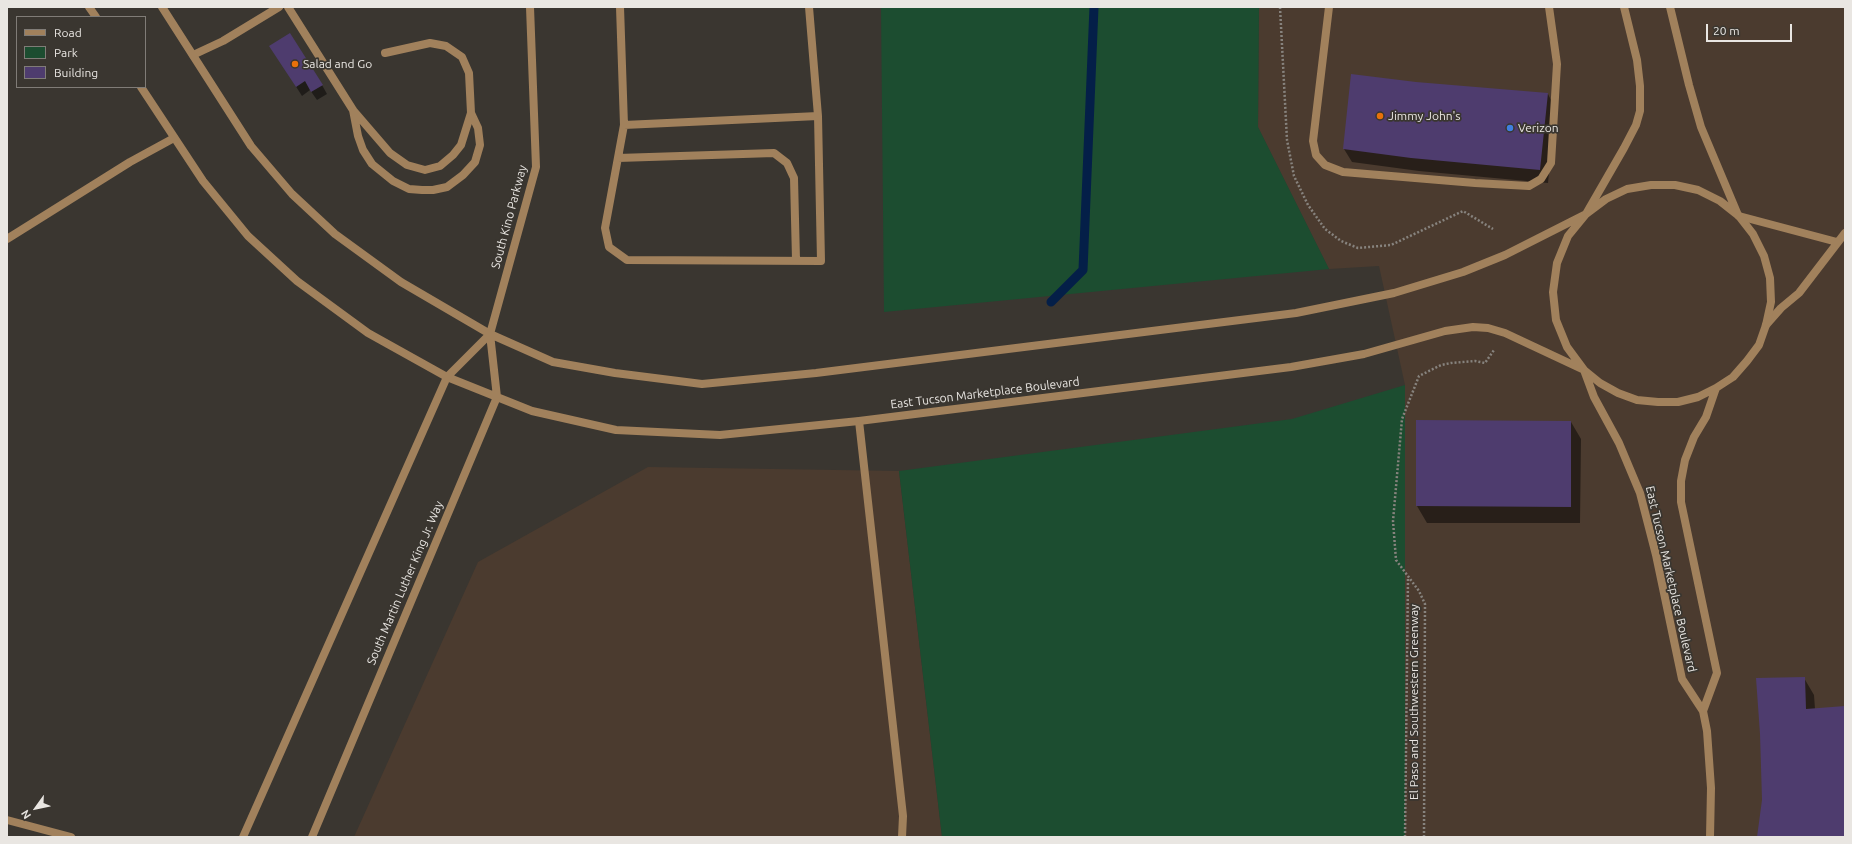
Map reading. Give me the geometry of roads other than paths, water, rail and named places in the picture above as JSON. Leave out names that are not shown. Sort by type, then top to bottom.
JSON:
[{"type":"street","points":[[89,7],[95,16]]},
{"type":"street","points":[[162,7],[251,146],[292,194],[336,234],[401,282],[490,334],[553,362],[615,373],[702,384],[816,373],[1296,313],[1349,304],[1401,291],[1463,272],[1505,255],[1586,214],[1606,199],[1627,189],[1651,184],[1675,184],[1698,190],[1714,198],[1738,216],[1753,234],[1764,256],[1770,278],[1770,294],[1766,326],[1759,344],[1748,362],[1733,376],[1716,388],[1698,397],[1678,402],[1637,400],[1618,393],[1600,383],[1584,370],[1567,347],[1556,320],[1553,292],[1557,263],[1565,243],[1568,236],[1586,214],[1624,148],[1636,125],[1640,111],[1638,60],[1624,7]]},
{"type":"street","points":[[193,54],[224,41],[279,7]]},
{"type":"street","points":[[288,7],[353,110],[390,153],[407,165],[425,170],[440,166],[461,146],[471,113],[469,73],[462,58],[446,46],[430,43],[385,53]]},
{"type":"street","name":"South Kino Parkway","points":[[490,334],[536,167],[530,7]]},
{"type":"street","points":[[620,7],[624,125],[605,228],[609,247],[627,260],[822,261],[818,116],[809,7]]},
{"type":"street","points":[[1329,11],[1313,141],[1316,155],[1325,165],[1343,172],[1529,186],[1541,179],[1551,164],[1557,64],[1549,7]]},
{"type":"street","points":[[1670,7],[1701,127],[1738,216]]},
{"type":"street","name":"East Tucson Marketplace Boulevard","points":[[142,88],[203,182],[248,236],[297,281],[368,333],[447,378],[532,411],[616,430],[720,435],[858,420],[1291,366],[1364,354],[1422,337],[1473,327],[1488,328],[1505,333],[1584,370],[1594,397],[1619,443],[1640,493],[1656,555],[1682,679],[1703,711],[1707,731],[1711,788],[1710,837]]},
{"type":"street","points":[[353,110],[358,136],[363,150],[372,164],[393,181],[409,188],[422,190],[433,190],[447,186],[463,175],[475,162],[480,145],[478,128],[471,113]]},
{"type":"street","points":[[624,125],[818,116]]},
{"type":"street","points":[[7,239],[130,162],[174,138]]},
{"type":"street","points":[[618,158],[774,154],[787,163],[794,178],[796,260]]},
{"type":"street","points":[[1738,216],[1837,242]]},
{"type":"street","points":[[1766,326],[1799,292],[1845,233]]},
{"type":"street","points":[[243,837],[447,378],[490,334]]},
{"type":"street","name":"South Martin Luther King Jr. Way","points":[[312,837],[497,397],[490,334]]},
{"type":"street","name":"East Tucson Marketplace Boulevard","points":[[1703,711],[1717,673],[1681,502],[1681,481],[1685,460],[1694,437],[1706,417],[1716,388]]},
{"type":"street","points":[[858,420],[903,816],[902,837]]},
{"type":"street","points":[[7,820],[71,837]]},
{"type":"waterway","points":[[1051,302],[1083,270],[1094,7]]},
{"type":"place","name":"Salad and Go","points":[[295,64]]},
{"type":"place","name":"Jimmy John's","points":[[1380,116]]},
{"type":"place","name":"Verizon","points":[[1510,128]]}]
